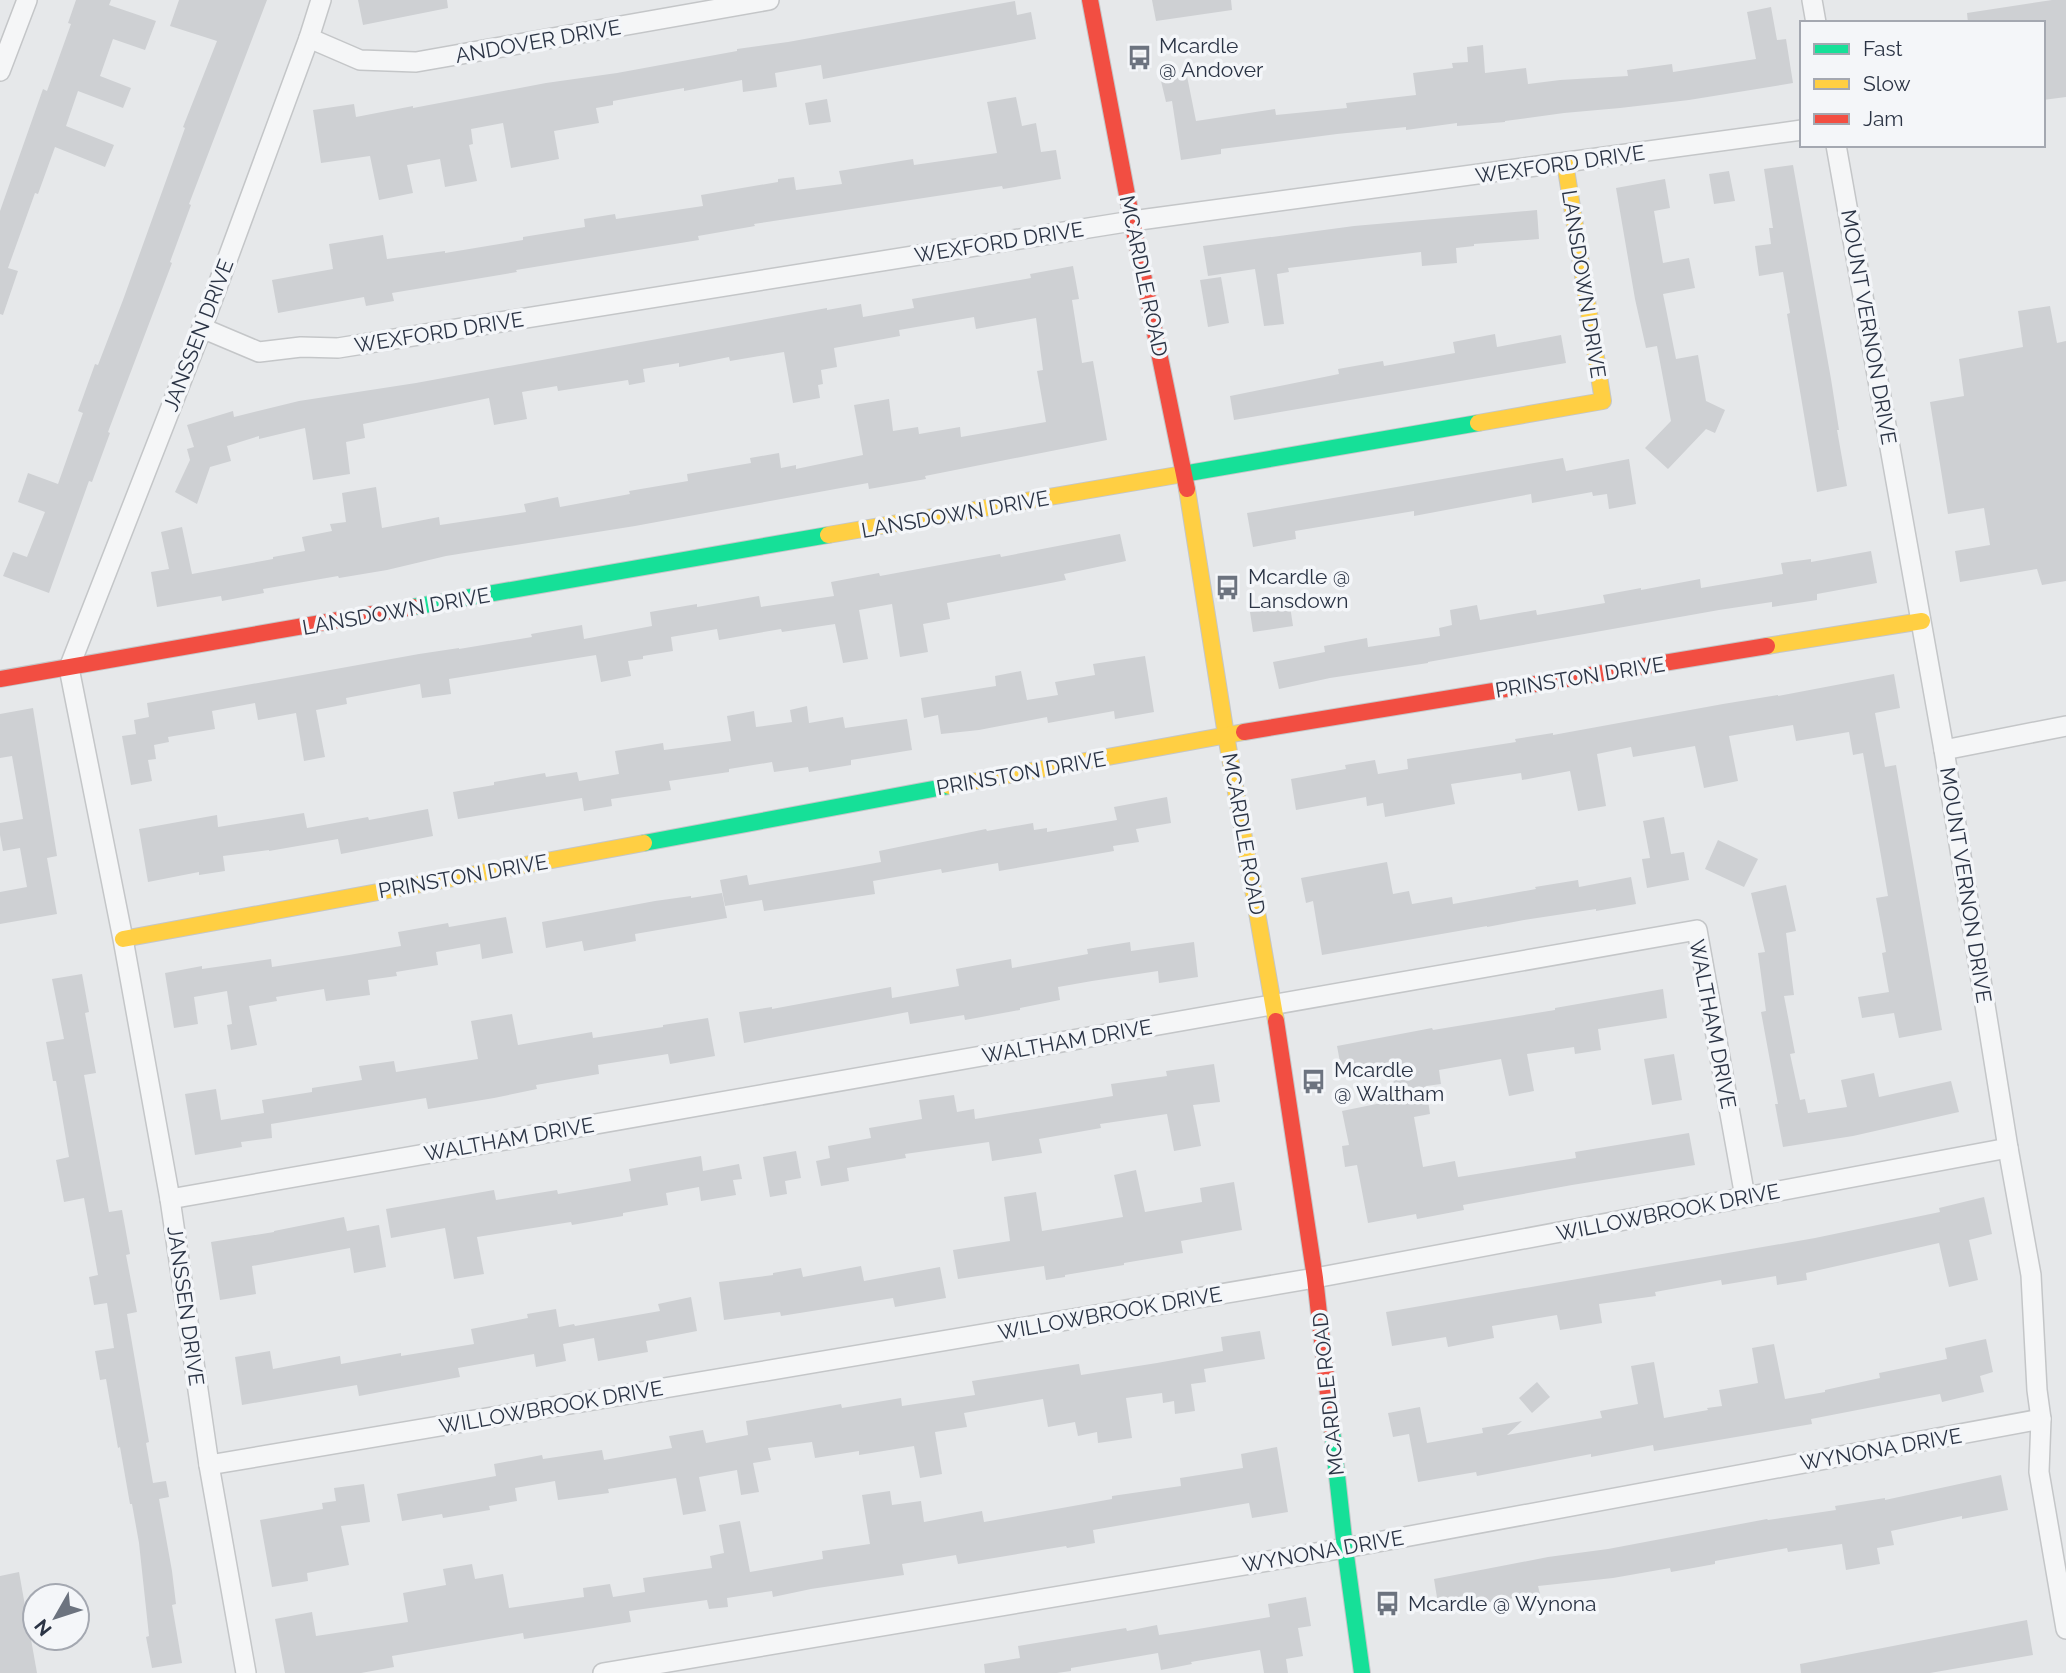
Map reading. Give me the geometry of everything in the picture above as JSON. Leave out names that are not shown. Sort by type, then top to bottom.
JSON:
[{"type":"street","points":[[0,71],[27,0]]},
{"type":"street","name":"JANSSEN DRIVE","points":[[69,668],[202,328],[321,0]]},
{"type":"street","name":"ANDOVER DRIVE","points":[[309,38],[360,60],[416,62],[769,0]]},
{"type":"street","name":"MCARDLE ROAD","points":[[1090,0],[1132,221],[1185,474],[1226,735],[1274,1005],[1315,1278],[1345,1548],[1362,1673]]},
{"type":"street","points":[[1812,0],[1816,21]]},
{"type":"street","name":"WEXFORD DRIVE","points":[[202,328],[259,352],[301,347],[338,348],[1132,221],[1800,130]]},
{"type":"street","name":"MOUNT VERNON DRIVE","points":[[1836,147],[1922,621],[2031,1275],[2041,1419],[2039,1472],[2066,1629]]},
{"type":"street","name":"LANSDOWN DRIVE","points":[[0,679],[1603,401],[1564,163]]},
{"type":"street","name":"PRINSTON DRIVE","points":[[123,939],[1226,735],[1922,621]]},
{"type":"street","points":[[69,668],[123,939]]},
{"type":"street","points":[[1944,750],[2066,726]]},
{"type":"street","name":"WALTHAM DRIVE","points":[[170,1199],[1697,930],[1745,1197]]},
{"type":"street","name":"JANSSEN DRIVE","points":[[123,939],[170,1199],[209,1465],[246,1673]]},
{"type":"street","name":"WILLOWBROOK DRIVE","points":[[209,1465],[1315,1278],[2008,1148]]},
{"type":"street","name":"WYNONA DRIVE","points":[[603,1673],[1345,1548],[2041,1419]]},
{"type":"building","points":[[76,0],[111,0],[109,5],[156,21],[145,50],[113,39],[100,76],[131,88],[123,108],[78,91],[66,126],[114,145],[105,167],[55,147],[8,268],[18,271],[3,315],[0,314],[0,211],[43,89],[47,91],[71,24],[68,23]]},
{"type":"building","points":[[179,0],[267,0],[189,204],[191,205],[170,262],[172,263],[49,593],[3,576],[13,552],[27,557],[45,512],[18,502],[28,473],[58,484],[83,413],[78,411],[123,300],[185,128],[183,127],[217,41],[170,26]]},
{"type":"building","points":[[358,0],[447,0],[448,8],[363,25]]},
{"type":"building","points":[[1152,0],[1231,0],[1232,10],[1156,21]]},
{"type":"building","points":[[2066,0],[2066,97],[2045,100],[2045,21],[1968,21],[1967,13]]},
{"type":"building","points":[[1015,1],[1017,15],[1031,12],[1036,39],[823,79],[821,65],[775,73],[777,87],[743,92],[742,80],[613,101],[613,105],[596,108],[599,123],[554,131],[559,159],[511,168],[503,123],[471,129],[473,144],[469,145],[477,181],[445,187],[440,159],[407,165],[413,193],[379,200],[370,156],[321,163],[313,110],[354,104],[356,117]]},
{"type":"building","points":[[1771,7],[1777,40],[1786,39],[1793,83],[1689,100],[1505,122],[1457,126],[1457,123],[1406,130],[1406,127],[1337,134],[1221,149],[1221,154],[1181,160],[1172,101],[1166,102],[1161,81],[1187,76],[1196,121],[1275,109],[1276,115],[1347,108],[1346,103],[1416,95],[1413,73],[1453,68],[1452,63],[1468,62],[1467,47],[1483,45],[1485,73],[1526,68],[1528,84],[1628,76],[1627,70],[1672,64],[1673,72],[1756,59],[1747,12]]},
{"type":"building","points":[[1016,97],[1022,126],[1036,123],[1041,152],[1056,150],[1061,179],[754,224],[755,226],[698,236],[699,240],[392,293],[394,301],[366,306],[364,297],[278,313],[272,280],[333,269],[329,244],[383,235],[387,259],[445,253],[585,227],[584,219],[615,214],[616,219],[703,206],[701,195],[778,182],[778,179],[794,177],[796,190],[842,184],[839,171],[913,159],[914,165],[997,153],[987,102]]},
{"type":"building","points":[[827,99],[831,122],[809,125],[805,103]]},
{"type":"building","points":[[1793,165],[1847,486],[1817,492],[1787,314],[1790,313],[1783,272],[1759,276],[1755,246],[1771,244],[1769,228],[1773,228],[1764,169]]},
{"type":"building","points":[[1729,171],[1735,201],[1714,204],[1709,174]]},
{"type":"building","points":[[1665,179],[1670,208],[1654,211],[1663,263],[1689,258],[1695,288],[1663,294],[1676,359],[1698,355],[1706,401],[1725,410],[1715,433],[1706,429],[1668,469],[1645,448],[1671,421],[1657,346],[1646,348],[1616,188]]},
{"type":"building","points":[[1537,210],[1539,239],[1456,248],[1457,263],[1422,266],[1421,252],[1288,268],[1289,272],[1277,274],[1284,324],[1264,326],[1255,269],[1208,276],[1203,246],[1354,226]]},
{"type":"building","points":[[1073,266],[1079,299],[1072,300],[1082,363],[1093,361],[1107,440],[925,476],[926,479],[869,489],[868,483],[635,526],[446,556],[387,570],[263,589],[264,593],[222,601],[221,596],[157,607],[151,572],[169,569],[161,532],[182,527],[192,574],[273,559],[305,551],[302,537],[332,531],[330,524],[346,522],[342,493],[376,487],[382,528],[439,517],[440,525],[526,512],[524,504],[558,497],[560,507],[630,494],[629,491],[688,481],[687,474],[751,463],[750,458],[779,453],[781,468],[796,465],[796,469],[863,455],[854,405],[889,399],[893,431],[918,427],[919,434],[960,427],[961,437],[1046,422],[1037,371],[1043,370],[1036,318],[976,329],[974,317],[899,330],[900,336],[834,348],[837,367],[821,370],[823,384],[818,385],[820,398],[793,403],[784,352],[730,361],[729,357],[679,367],[679,363],[643,369],[645,382],[629,385],[628,380],[558,391],[557,386],[522,392],[527,419],[494,425],[489,398],[363,424],[365,438],[346,442],[350,474],[313,480],[305,428],[259,439],[259,436],[227,446],[231,461],[210,467],[197,504],[175,492],[190,460],[187,449],[194,447],[187,425],[233,411],[234,417],[299,401],[416,383],[827,308],[861,304],[863,317],[914,308],[912,299],[1031,278],[1030,274]]},
{"type":"building","points":[[1221,277],[1229,323],[1208,327],[1200,280]]},
{"type":"building","points":[[2050,306],[2057,343],[2066,341],[2066,581],[2042,585],[2037,569],[1960,582],[1955,551],[1990,545],[1984,508],[1948,514],[1930,402],[1964,396],[1959,359],[2023,347],[2018,311]]},
{"type":"building","points":[[1495,334],[1497,347],[1561,335],[1566,363],[1234,420],[1230,396],[1339,374],[1338,369],[1383,361],[1384,366],[1455,353],[1453,342]]},
{"type":"building","points":[[1563,458],[1566,471],[1629,459],[1636,504],[1609,509],[1607,494],[1593,496],[1592,492],[1532,503],[1531,494],[1414,516],[1414,511],[1295,531],[1296,539],[1253,547],[1247,513]]},
{"type":"building","points":[[1120,534],[1126,561],[1064,574],[1066,580],[947,603],[950,619],[923,624],[928,652],[900,657],[892,604],[859,610],[868,659],[843,663],[835,624],[782,632],[781,629],[719,640],[717,629],[671,637],[673,651],[628,661],[631,676],[601,682],[596,655],[449,679],[451,694],[422,698],[420,684],[346,698],[347,704],[316,710],[325,757],[304,761],[296,713],[258,720],[255,703],[212,711],[215,729],[168,737],[169,742],[154,745],[156,759],[148,760],[152,781],[131,785],[122,736],[136,734],[134,720],[149,717],[147,703],[419,654],[532,637],[531,634],[582,625],[584,639],[652,626],[650,612],[697,604],[697,607],[759,596],[761,607],[834,596],[831,582],[1000,554],[1001,557]]},
{"type":"building","points":[[1871,551],[1877,583],[1817,594],[1817,600],[1772,607],[1772,602],[1719,610],[1279,689],[1273,662],[1325,652],[1324,646],[1367,638],[1368,647],[1440,636],[1439,628],[1452,625],[1450,610],[1477,605],[1480,620],[1536,610],[1537,615],[1605,603],[1603,595],[1700,579],[1701,588],[1783,574],[1781,563],[1811,559],[1811,562]]},
{"type":"building","points":[[1290,606],[1293,626],[1253,632],[1250,612]]},
{"type":"building","points":[[1145,656],[1154,712],[1115,719],[1114,711],[1048,723],[1047,717],[941,734],[938,715],[924,718],[921,698],[996,686],[995,676],[1021,671],[1027,700],[1058,695],[1055,682],[1095,675],[1093,664]]},
{"type":"building","points":[[1894,674],[1900,708],[1875,713],[1885,767],[1896,765],[1942,1030],[1899,1038],[1894,1013],[1862,1018],[1858,997],[1889,992],[1882,953],[1886,952],[1876,898],[1888,896],[1863,753],[1853,755],[1849,732],[1796,741],[1793,725],[1729,736],[1738,781],[1704,788],[1695,746],[1633,757],[1631,747],[1597,754],[1606,806],[1578,811],[1570,771],[1522,780],[1521,773],[1451,784],[1455,804],[1385,817],[1383,803],[1367,806],[1366,797],[1296,810],[1291,779],[1346,769],[1345,765],[1375,760],[1378,774],[1408,769],[1407,759]]},
{"type":"building","points":[[807,706],[809,723],[843,717],[845,728],[907,719],[912,750],[851,760],[851,765],[809,772],[808,767],[774,772],[772,762],[729,769],[729,772],[669,781],[671,790],[611,799],[612,806],[584,811],[582,798],[458,819],[453,792],[545,773],[546,777],[577,772],[579,781],[619,774],[615,751],[663,743],[664,750],[731,741],[727,716],[754,711],[756,727],[792,722],[790,710]]},
{"type":"building","points":[[33,708],[57,856],[47,858],[57,914],[0,924],[0,892],[27,887],[20,848],[3,851],[0,835],[0,823],[23,819],[12,756],[0,758],[0,714]]},
{"type":"building","points":[[1167,797],[1171,823],[1136,829],[1139,842],[1113,846],[1114,851],[999,871],[998,863],[942,873],[941,869],[873,881],[875,894],[764,911],[762,900],[725,906],[720,880],[747,875],[749,885],[881,862],[879,851],[986,829],[987,831],[1033,823],[1034,830],[1047,828],[1047,832],[1117,820],[1114,807]]},
{"type":"building","points":[[428,809],[433,836],[341,854],[338,839],[223,856],[225,871],[199,875],[199,872],[148,882],[139,829],[217,815],[218,827],[304,813],[307,828]]},
{"type":"building","points":[[1664,817],[1671,854],[1684,852],[1689,880],[1647,888],[1642,859],[1650,858],[1643,821]]},
{"type":"building","points":[[1718,840],[1758,859],[1744,887],[1705,869]]},
{"type":"building","points":[[1387,862],[1393,894],[1409,891],[1412,904],[1452,897],[1453,904],[1578,880],[1579,887],[1631,877],[1636,904],[1487,926],[1322,955],[1313,901],[1306,903],[1301,878]]},
{"type":"building","points":[[1786,885],[1796,931],[1786,933],[1794,995],[1784,996],[1795,1053],[1790,1054],[1800,1100],[1805,1099],[1808,1113],[1847,1107],[1841,1080],[1874,1073],[1879,1097],[1951,1081],[1959,1112],[1853,1136],[1783,1147],[1761,1012],[1766,1011],[1758,953],[1765,952],[1751,893]]},
{"type":"building","points":[[722,893],[727,918],[635,934],[636,941],[584,951],[582,941],[546,948],[542,922],[655,901]]},
{"type":"building","points":[[506,917],[513,953],[482,959],[480,944],[436,952],[438,965],[396,972],[397,976],[368,980],[370,995],[326,1001],[324,989],[276,997],[277,1001],[249,1006],[257,1045],[231,1050],[227,1025],[232,1024],[227,991],[194,997],[198,1024],[174,1028],[165,973],[271,959],[272,967],[349,955],[401,946],[398,932]]},
{"type":"building","points":[[1130,942],[1131,951],[1194,942],[1198,977],[1159,983],[1158,971],[1058,987],[1060,1000],[965,1020],[964,1015],[910,1024],[908,1012],[744,1043],[739,1012],[772,1009],[891,987],[892,998],[959,986],[956,969],[1011,959],[1012,968],[1088,954],[1087,949]]},
{"type":"building","points":[[82,974],[89,1012],[85,1013],[96,1073],[84,1075],[109,1212],[122,1210],[130,1254],[126,1255],[137,1312],[127,1314],[149,1442],[146,1443],[153,1483],[166,1481],[169,1497],[159,1499],[172,1571],[176,1604],[172,1605],[182,1663],[152,1668],[146,1637],[149,1636],[139,1543],[132,1504],[120,1447],[118,1448],[106,1379],[100,1380],[95,1351],[114,1348],[107,1303],[94,1305],[89,1277],[98,1275],[84,1198],[64,1202],[56,1160],[69,1157],[56,1081],[53,1081],[46,1042],[64,1039],[52,979]]},
{"type":"building","points":[[1663,989],[1667,1018],[1598,1029],[1601,1050],[1575,1054],[1574,1047],[1527,1054],[1534,1091],[1509,1096],[1501,1059],[1439,1070],[1441,1084],[1426,1086],[1430,1114],[1414,1117],[1423,1167],[1455,1161],[1458,1177],[1576,1158],[1575,1152],[1689,1133],[1695,1165],[1463,1205],[1464,1210],[1417,1219],[1416,1214],[1368,1223],[1357,1165],[1345,1167],[1342,1146],[1349,1145],[1342,1111],[1396,1100],[1392,1069],[1343,1078],[1337,1046]]},
{"type":"building","points":[[512,1014],[518,1045],[592,1032],[593,1038],[708,1018],[715,1056],[670,1064],[668,1054],[598,1065],[599,1074],[536,1085],[537,1089],[494,1098],[428,1109],[426,1098],[271,1124],[272,1138],[241,1142],[242,1147],[195,1155],[185,1094],[216,1089],[221,1120],[264,1113],[262,1100],[362,1080],[359,1066],[394,1061],[396,1072],[478,1059],[471,1021]]},
{"type":"building","points":[[1674,1054],[1682,1100],[1652,1105],[1644,1059]]},
{"type":"building","points":[[1214,1064],[1220,1102],[1193,1105],[1201,1146],[1174,1151],[1167,1114],[1100,1124],[1101,1128],[1039,1139],[1042,1153],[992,1161],[989,1142],[905,1154],[906,1158],[847,1168],[849,1181],[821,1186],[816,1161],[830,1158],[828,1146],[871,1138],[869,1128],[922,1119],[919,1100],[954,1095],[957,1112],[974,1109],[975,1119],[1113,1096],[1111,1084],[1167,1076],[1166,1071]]},
{"type":"building","points":[[796,1151],[801,1178],[785,1181],[787,1194],[770,1197],[763,1157]]},
{"type":"building","points":[[701,1156],[703,1171],[739,1164],[742,1179],[733,1180],[736,1195],[701,1201],[699,1187],[666,1193],[668,1205],[623,1213],[623,1216],[477,1237],[484,1274],[454,1279],[445,1228],[391,1238],[386,1209],[494,1190],[496,1200],[557,1190],[558,1194],[631,1181],[629,1169]]},
{"type":"building","points":[[1136,1170],[1145,1212],[1202,1202],[1200,1188],[1234,1182],[1242,1230],[1181,1241],[1183,1253],[1065,1277],[1046,1280],[1044,1266],[958,1279],[953,1250],[1010,1241],[1004,1197],[1036,1192],[1042,1231],[1123,1217],[1114,1175]]},
{"type":"building","points":[[1984,1197],[1992,1234],[1969,1240],[1978,1280],[1949,1287],[1939,1243],[1806,1273],[1807,1280],[1777,1285],[1776,1276],[1722,1285],[1721,1280],[1655,1292],[1656,1296],[1599,1304],[1602,1323],[1560,1330],[1557,1315],[1492,1326],[1494,1338],[1448,1347],[1446,1337],[1392,1346],[1386,1312],[1815,1238],[1940,1212],[1939,1208]]},
{"type":"building","points":[[344,1217],[347,1231],[379,1225],[386,1267],[354,1273],[350,1248],[252,1266],[256,1294],[220,1300],[211,1242]]},
{"type":"building","points":[[861,1266],[864,1281],[940,1267],[946,1298],[895,1307],[893,1298],[781,1316],[780,1312],[724,1320],[719,1282],[773,1275],[801,1268],[803,1277]]},
{"type":"building","points":[[691,1297],[697,1331],[646,1341],[648,1352],[598,1361],[594,1338],[563,1344],[566,1361],[536,1367],[534,1354],[458,1368],[460,1377],[359,1396],[357,1385],[242,1405],[235,1357],[270,1351],[273,1369],[340,1356],[341,1364],[474,1344],[471,1329],[528,1318],[527,1314],[556,1309],[559,1327],[575,1326],[660,1311],[658,1304]]},
{"type":"building","points":[[1260,1331],[1265,1359],[1204,1369],[1206,1382],[1191,1384],[1195,1411],[1175,1414],[1174,1401],[1163,1403],[1162,1393],[1126,1398],[1132,1438],[1098,1443],[1097,1432],[1078,1436],[1075,1422],[1048,1427],[1043,1399],[964,1413],[967,1427],[935,1432],[942,1474],[920,1478],[914,1446],[859,1455],[859,1451],[815,1458],[812,1442],[768,1448],[771,1460],[753,1463],[759,1492],[741,1495],[737,1470],[699,1477],[706,1511],[683,1515],[676,1478],[608,1489],[609,1493],[558,1500],[555,1481],[515,1488],[517,1501],[489,1506],[490,1510],[443,1518],[442,1514],[402,1521],[397,1494],[496,1476],[494,1464],[542,1455],[543,1459],[602,1450],[604,1460],[672,1448],[669,1436],[703,1430],[706,1443],[748,1435],[746,1421],[841,1404],[842,1408],[901,1398],[902,1406],[975,1395],[972,1381],[1079,1364],[1081,1375],[1157,1363],[1223,1351],[1221,1337]]},
{"type":"building","points":[[1986,1339],[1993,1372],[1980,1376],[1984,1392],[1942,1402],[1940,1394],[1811,1419],[1812,1424],[1654,1451],[1653,1445],[1591,1457],[1591,1454],[1477,1476],[1476,1472],[1418,1482],[1409,1434],[1393,1437],[1388,1413],[1420,1407],[1427,1443],[1483,1433],[1482,1428],[1522,1421],[1507,1435],[1602,1418],[1600,1411],[1638,1404],[1631,1366],[1654,1362],[1664,1418],[1722,1406],[1719,1390],[1758,1383],[1752,1348],[1774,1344],[1785,1399],[1825,1392],[1880,1378],[1879,1373],[1947,1359],[1945,1348]]},
{"type":"building","points":[[1537,1382],[1550,1397],[1532,1413],[1519,1398]]},
{"type":"building","points":[[1277,1447],[1288,1512],[1252,1518],[1249,1503],[1093,1530],[1095,1543],[1067,1548],[1066,1546],[958,1564],[956,1555],[902,1564],[904,1575],[773,1597],[772,1591],[727,1598],[728,1607],[709,1609],[707,1600],[629,1611],[631,1622],[524,1639],[523,1633],[392,1656],[394,1667],[361,1673],[285,1673],[275,1619],[312,1612],[316,1636],[408,1622],[403,1593],[446,1585],[443,1569],[472,1564],[475,1579],[503,1574],[509,1608],[584,1597],[583,1588],[610,1584],[613,1597],[645,1592],[643,1578],[712,1568],[710,1556],[724,1553],[719,1525],[740,1521],[750,1572],[823,1559],[822,1551],[870,1544],[862,1495],[890,1491],[892,1505],[921,1501],[924,1522],[982,1511],[984,1522],[1112,1499],[1112,1496],[1181,1486],[1180,1478],[1243,1468],[1241,1454]]},
{"type":"building","points":[[2001,1475],[2008,1510],[1962,1519],[1962,1516],[1891,1531],[1894,1545],[1877,1548],[1880,1564],[1846,1570],[1842,1544],[1788,1552],[1787,1548],[1671,1572],[1670,1568],[1613,1578],[1538,1586],[1540,1594],[1439,1610],[1434,1579],[1767,1519],[1836,1510],[1835,1506],[1885,1500]]},
{"type":"building","points":[[364,1484],[370,1522],[341,1526],[349,1565],[307,1573],[308,1581],[272,1587],[260,1520],[323,1509],[322,1503],[336,1501],[334,1488]]},
{"type":"building","points":[[19,1572],[21,1652],[33,1652],[37,1673],[0,1673],[0,1576]]},
{"type":"building","points":[[1306,1597],[1311,1626],[1298,1628],[1303,1656],[1286,1659],[1288,1673],[1264,1673],[1260,1650],[1161,1670],[1158,1653],[1071,1668],[1071,1671],[1057,1673],[985,1673],[984,1664],[1020,1658],[1018,1646],[1126,1628],[1127,1631],[1157,1625],[1159,1635],[1270,1617],[1268,1604]]},
{"type":"building","points":[[2027,1620],[2033,1655],[1930,1673],[1801,1673],[1800,1664]]},
{"type":"traffic: fast","points":[[1183,474],[1478,423]]},
{"type":"traffic: fast","points":[[413,607],[828,535]]},
{"type":"traffic: fast","points":[[644,843],[949,786]]},
{"type":"traffic: fast","points":[[1332,1430],[1362,1673]]},
{"type":"traffic: slow","points":[[1478,423],[1603,401],[1565,163]]},
{"type":"traffic: slow","points":[[828,535],[1183,474]]},
{"type":"traffic: slow","points":[[1187,489],[1226,735],[1276,1021]]},
{"type":"traffic: slow","points":[[1767,646],[1922,621]]},
{"type":"traffic: slow","points":[[949,786],[1244,732]]},
{"type":"traffic: slow","points":[[123,939],[644,843]]},
{"type":"traffic: jam","points":[[1090,0],[1187,489]]},
{"type":"traffic: jam","points":[[0,679],[413,607]]},
{"type":"traffic: jam","points":[[1244,732],[1767,646]]},
{"type":"traffic: jam","points":[[1276,1021],[1315,1278],[1332,1430]]},
{"type":"place","name":"Mcardle @ Andover","points":[[1139,57]]},
{"type":"place","name":"Mcardle @ Lansdown","points":[[1228,588]]},
{"type":"place","name":"Mcardle @ Waltham","points":[[1314,1081]]},
{"type":"place","name":"Mcardle @ Wynona","points":[[1388,1603]]}]
